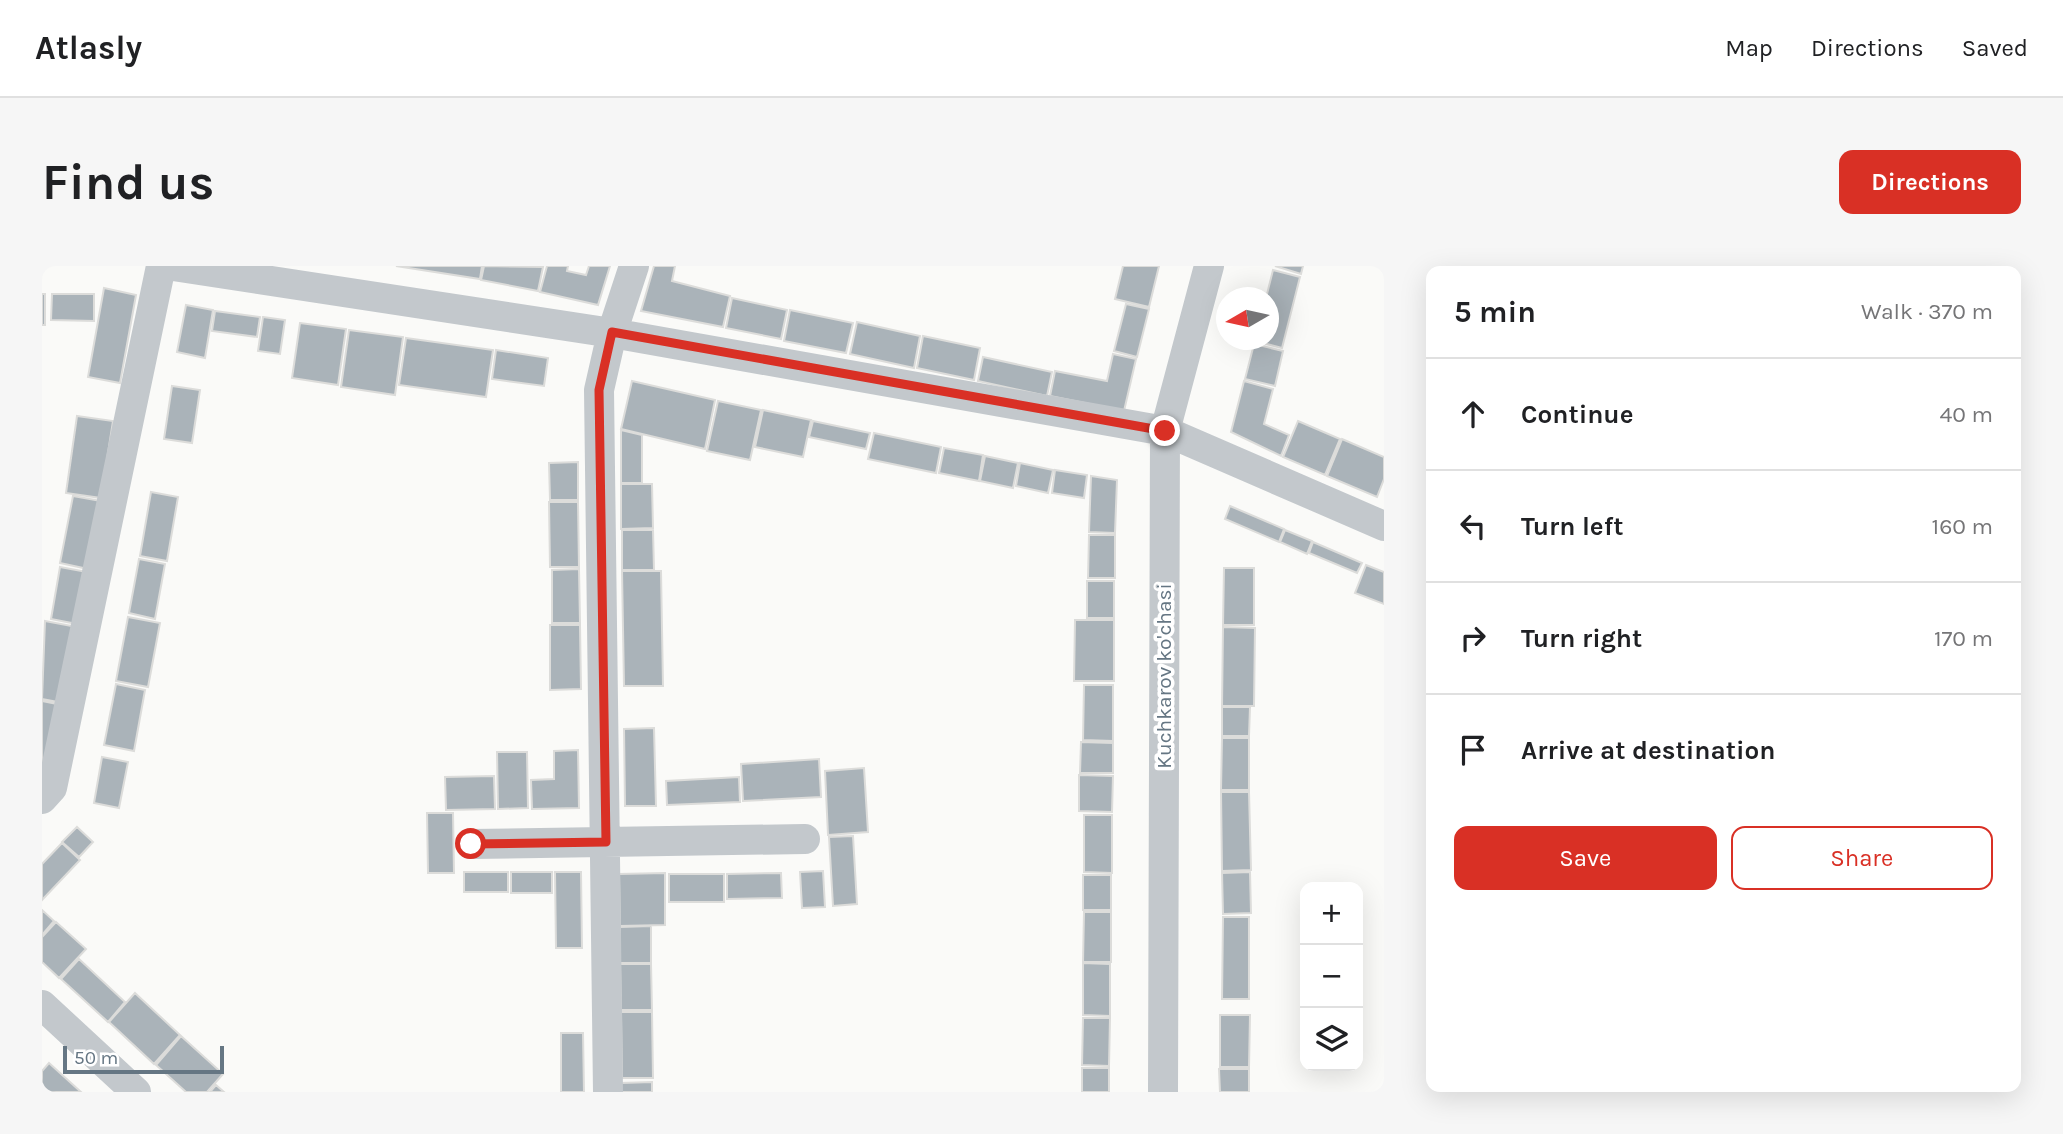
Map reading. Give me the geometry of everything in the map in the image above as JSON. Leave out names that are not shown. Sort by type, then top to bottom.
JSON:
[{"type":"street","points":[[42,799],[52,788],[161,266]]},
{"type":"street","points":[[173,266],[612,332],[1165,431],[1384,526]]},
{"type":"street","points":[[608,1092],[599,390],[612,332],[634,266]]},
{"type":"street","name":"Kuchkarov ko'chasi","points":[[1163,1092],[1165,431],[1209,266]]},
{"type":"street","points":[[471,844],[805,839]]},
{"type":"street","points":[[42,1006],[136,1092]]},
{"type":"building","points":[[396,266],[482,266],[480,279]]},
{"type":"building","points":[[484,266],[543,267],[538,291],[481,280]]},
{"type":"building","points":[[547,266],[568,266],[567,271],[586,275],[589,266],[610,266],[598,305],[540,292]]},
{"type":"building","points":[[654,266],[675,266],[672,281],[730,296],[723,327],[641,311]]},
{"type":"building","points":[[1123,266],[1159,266],[1149,307],[1115,299]]},
{"type":"building","points":[[1275,266],[1303,266],[1301,274]]},
{"type":"building","points":[[1273,270],[1300,277],[1282,348],[1279,347],[1279,287],[1269,287]]},
{"type":"building","points":[[104,288],[136,295],[120,383],[88,377]]},
{"type":"building","points":[[42,294],[45,294],[45,325],[42,325]]},
{"type":"building","points":[[52,294],[94,294],[94,321],[51,320]]},
{"type":"building","points":[[732,298],[787,310],[781,339],[726,328]]},
{"type":"building","points":[[1126,304],[1149,309],[1137,357],[1114,351]]},
{"type":"building","points":[[186,305],[213,310],[205,358],[177,352]]},
{"type":"building","points":[[790,310],[853,323],[846,353],[784,341]]},
{"type":"building","points":[[215,311],[260,317],[257,337],[212,331]]},
{"type":"building","points":[[263,317],[285,320],[280,354],[258,351]]},
{"type":"building","points":[[857,322],[920,336],[914,368],[850,354]]},
{"type":"building","points":[[300,323],[346,329],[338,385],[292,378]]},
{"type":"building","points":[[349,330],[403,337],[395,395],[341,387]]},
{"type":"building","points":[[923,336],[980,348],[974,380],[917,368]]},
{"type":"building","points":[[406,338],[493,350],[486,397],[399,385]]},
{"type":"building","points":[[496,350],[548,358],[544,386],[492,379]]},
{"type":"building","points":[[1252,350],[1283,351],[1275,386],[1245,379]]},
{"type":"building","points":[[1113,354],[1136,359],[1124,411],[1050,396],[1055,371],[1107,381]]},
{"type":"building","points":[[983,357],[1052,372],[1047,396],[978,381]]},
{"type":"building","points":[[632,381],[715,400],[705,449],[621,429]]},
{"type":"building","points":[[1244,381],[1273,389],[1264,424],[1289,435],[1281,456],[1231,432]]},
{"type":"building","points":[[172,386],[200,390],[192,443],[164,439]]},
{"type":"building","points":[[718,401],[761,410],[750,460],[707,451]]},
{"type":"building","points":[[763,410],[811,420],[803,457],[755,447]]},
{"type":"building","points":[[77,416],[113,421],[101,498],[66,493]]},
{"type":"building","points":[[813,421],[870,433],[866,449],[809,437]]},
{"type":"building","points":[[1298,421],[1340,439],[1325,475],[1283,457]]},
{"type":"building","points":[[621,430],[642,435],[642,483],[621,483]]},
{"type":"building","points":[[874,433],[941,447],[936,473],[868,459]]},
{"type":"building","points":[[1342,439],[1384,457],[1384,479],[1377,497],[1327,476]]},
{"type":"building","points":[[944,448],[983,455],[979,481],[939,473]]},
{"type":"building","points":[[985,456],[1018,463],[1013,488],[980,481]]},
{"type":"building","points":[[578,462],[578,500],[550,500],[549,463]]},
{"type":"building","points":[[1020,463],[1053,470],[1048,493],[1016,486]]},
{"type":"building","points":[[1055,470],[1087,475],[1084,498],[1052,493]]},
{"type":"building","points":[[1091,476],[1117,480],[1115,533],[1089,532]]},
{"type":"building","points":[[621,484],[652,484],[653,528],[621,529]]},
{"type":"building","points":[[151,492],[178,497],[167,561],[140,556]]},
{"type":"building","points":[[73,496],[101,501],[88,569],[60,563]]},
{"type":"building","points":[[549,502],[578,502],[579,567],[550,567]]},
{"type":"building","points":[[1230,506],[1284,529],[1279,542],[1225,519]]},
{"type":"building","points":[[622,530],[653,530],[654,570],[622,570]]},
{"type":"building","points":[[1285,530],[1312,541],[1307,554],[1280,542]]},
{"type":"building","points":[[1089,535],[1115,535],[1115,578],[1088,578]]},
{"type":"building","points":[[1313,542],[1362,563],[1357,573],[1309,553]]},
{"type":"building","points":[[139,559],[165,564],[155,619],[129,613]]},
{"type":"building","points":[[1366,565],[1384,572],[1384,604],[1355,593]]},
{"type":"building","points":[[60,567],[87,572],[77,624],[51,619]]},
{"type":"building","points":[[1224,568],[1254,568],[1254,625],[1223,625]]},
{"type":"building","points":[[579,569],[580,623],[552,623],[552,570]]},
{"type":"building","points":[[622,571],[661,571],[663,686],[624,686]]},
{"type":"building","points":[[1087,581],[1114,581],[1114,618],[1087,618]]},
{"type":"building","points":[[128,617],[160,623],[148,687],[116,681]]},
{"type":"building","points":[[1075,620],[1114,620],[1114,681],[1074,681]]},
{"type":"building","points":[[45,621],[77,627],[63,703],[42,699]]},
{"type":"building","points":[[550,625],[580,625],[581,689],[550,690]]},
{"type":"building","points":[[1223,627],[1255,628],[1254,706],[1222,706]]},
{"type":"building","points":[[116,684],[145,690],[134,751],[104,745]]},
{"type":"building","points":[[1084,685],[1113,685],[1113,741],[1083,740]]},
{"type":"building","points":[[42,701],[62,705],[49,763],[42,762]]},
{"type":"building","points":[[1222,707],[1250,707],[1249,736],[1222,736]]},
{"type":"building","points":[[654,728],[656,806],[625,806],[624,729]]},
{"type":"building","points":[[1222,738],[1249,738],[1249,790],[1221,790]]},
{"type":"building","points":[[1081,742],[1113,743],[1113,773],[1080,773]]},
{"type":"building","points":[[578,750],[579,808],[532,809],[531,780],[554,779],[554,751]]},
{"type":"building","points":[[497,752],[527,752],[528,808],[498,809]]},
{"type":"building","points":[[102,757],[128,762],[119,808],[94,803]]},
{"type":"building","points":[[819,759],[821,797],[743,801],[741,764]]},
{"type":"building","points":[[864,768],[868,832],[828,835],[825,771]]},
{"type":"building","points":[[1079,775],[1113,776],[1112,812],[1079,811]]},
{"type":"building","points":[[494,776],[495,809],[446,810],[445,777]]},
{"type":"building","points":[[739,777],[740,802],[667,805],[666,781]]},
{"type":"building","points":[[1221,792],[1249,792],[1251,870],[1222,871]]},
{"type":"building","points":[[427,813],[453,813],[454,873],[428,873]]},
{"type":"building","points":[[1084,815],[1112,815],[1112,873],[1084,872]]},
{"type":"building","points":[[77,827],[93,842],[79,857],[62,842]]},
{"type":"building","points":[[853,836],[857,904],[833,906],[829,837]]},
{"type":"building","points":[[62,843],[80,860],[42,900],[42,864]]},
{"type":"building","points":[[823,871],[825,907],[802,908],[800,872]]},
{"type":"building","points":[[464,872],[508,872],[508,892],[464,892]]},
{"type":"building","points":[[511,872],[552,872],[552,893],[511,893]]},
{"type":"building","points":[[555,872],[581,872],[582,948],[556,948]]},
{"type":"building","points":[[1250,872],[1251,913],[1223,914],[1222,873]]},
{"type":"building","points":[[665,873],[665,925],[620,926],[619,874]]},
{"type":"building","points":[[781,873],[782,898],[727,899],[727,874]]},
{"type":"building","points":[[669,874],[724,874],[724,902],[669,902]]},
{"type":"building","points":[[1083,875],[1111,875],[1111,910],[1083,910]]},
{"type":"building","points":[[42,910],[54,921],[42,935]]},
{"type":"building","points":[[1084,912],[1111,912],[1111,962],[1083,962]]},
{"type":"building","points":[[1223,917],[1249,917],[1249,999],[1222,999]]},
{"type":"building","points":[[56,922],[86,949],[59,978],[42,962],[42,937]]},
{"type":"building","points":[[651,926],[651,963],[620,963],[620,927]]},
{"type":"building","points":[[79,959],[125,1002],[108,1022],[61,979]]},
{"type":"building","points":[[1083,963],[1110,964],[1110,1016],[1083,1015]]},
{"type":"building","points":[[620,964],[651,964],[652,1010],[621,1010]]},
{"type":"building","points":[[135,993],[180,1035],[154,1064],[109,1022]]},
{"type":"building","points":[[621,1012],[652,1012],[653,1078],[622,1078]]},
{"type":"building","points":[[1220,1015],[1250,1015],[1249,1067],[1220,1067]]},
{"type":"building","points":[[1083,1018],[1110,1018],[1109,1066],[1082,1065]]},
{"type":"building","points":[[561,1033],[583,1033],[584,1092],[561,1092]]},
{"type":"building","points":[[181,1036],[223,1074],[207,1092],[186,1092],[156,1065]]},
{"type":"building","points":[[49,1063],[81,1092],[42,1092],[42,1071]]},
{"type":"building","points":[[1082,1068],[1109,1068],[1109,1092],[1082,1092]]},
{"type":"building","points":[[1219,1069],[1249,1069],[1249,1092],[1220,1092]]},
{"type":"building","points":[[652,1082],[652,1092],[621,1092],[621,1083]]},
{"type":"building","points":[[216,1085],[224,1092],[210,1092]]},
{"type":"route","points":[[471,844],[606,842],[599,390],[612,332],[1165,431]]}]
